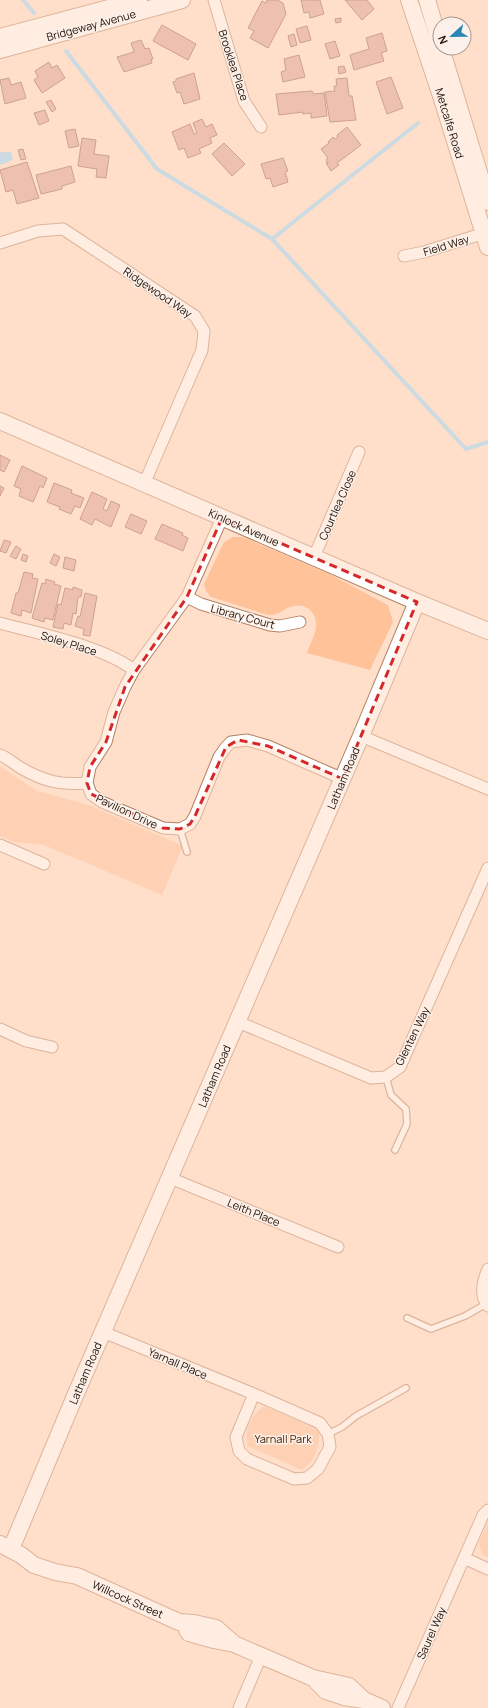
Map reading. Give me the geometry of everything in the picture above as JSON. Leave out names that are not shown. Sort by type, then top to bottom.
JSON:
[{"type":"street","name":"Bridgeway Avenue","points":[[0,38],[138,0]]},
{"type":"street","name":"Bridgeway Avenue","points":[[0,50],[182,0]]},
{"type":"street","name":"Brooklea Place","points":[[214,0],[244,101],[261,127]]},
{"type":"street","name":"Metcalfe Road","points":[[410,0],[487,238]]},
{"type":"street","points":[[427,0],[432,17]]},
{"type":"street","name":"Metcalfe Road","points":[[443,56],[488,202]]},
{"type":"street","name":"Ridgewood Way","points":[[0,243],[38,231],[62,229],[195,316],[204,331],[202,350],[144,484]]},
{"type":"street","name":"Field Way","points":[[404,256],[487,238]]},
{"type":"street","name":"Kinlock Avenue","points":[[0,421],[417,602],[488,631]]},
{"type":"street","name":"Courtlea Close","points":[[314,557],[359,452]]},
{"type":"street","name":"Pavilion Drive","points":[[180,829],[162,828],[102,802],[92,794],[87,783],[90,767],[106,742],[114,712],[134,670],[187,597],[222,518]]},
{"type":"street","name":"Library Court","points":[[187,597],[201,604],[270,625],[280,626],[300,622]]},
{"type":"street","name":"Latham Road","points":[[11,1549],[103,1332],[343,778],[417,602]]},
{"type":"street","name":"Soley Place","points":[[0,623],[82,646],[120,661],[134,670]]},
{"type":"street","points":[[361,736],[488,789]]},
{"type":"street","points":[[180,829],[190,824],[195,816],[219,757],[226,746],[232,742],[247,740],[268,746],[343,778]]},
{"type":"street","points":[[0,755],[21,768],[43,778],[64,785],[87,783]]},
{"type":"street","points":[[0,845],[44,864]]},
{"type":"street","name":"Glenten Way","points":[[238,1022],[372,1078],[386,1077],[400,1067],[488,868]]},
{"type":"street","points":[[0,1029],[26,1041],[52,1047]]},
{"type":"street","name":"Leith Place","points":[[170,1178],[338,1246]]},
{"type":"street","points":[[487,1305],[484,1301],[482,1283],[488,1269]]},
{"type":"street","name":"Yarnall Place","points":[[103,1332],[320,1422],[328,1434]]},
{"type":"street","points":[[254,1394],[236,1436],[239,1450],[247,1460],[294,1479],[307,1478],[318,1469],[330,1447],[328,1434]]},
{"type":"street","name":"Saurel Way","points":[[398,1708],[483,1515],[488,1510]]},
{"type":"street","name":"Willcock Street","points":[[11,1549],[34,1565],[55,1572],[77,1576],[179,1622],[189,1633],[234,1644],[313,1678],[326,1691],[344,1697],[364,1700],[382,1708]]},
{"type":"street","points":[[464,1558],[488,1568]]},
{"type":"street","points":[[239,1708],[261,1656]]},
{"type":"lane","points":[[180,829],[187,852]]},
{"type":"lane","points":[[386,1077],[391,1095],[406,1109],[407,1124],[395,1150]]},
{"type":"lane","points":[[407,1318],[431,1329],[465,1316],[487,1305]]},
{"type":"lane","points":[[328,1434],[342,1427],[356,1416],[406,1388]]},
{"type":"highlighted area","points":[[222,518],[417,602],[343,779],[268,746],[238,740],[226,747],[195,816],[190,824],[180,829],[163,828],[91,794],[87,783],[90,767],[106,742],[125,687],[187,597]]},
{"type":"green space","points":[[233,537],[243,537],[331,575],[388,605],[393,622],[370,670],[307,653],[316,628],[316,621],[313,613],[303,606],[294,606],[287,608],[280,613],[268,615],[211,597],[206,591],[204,584],[224,542]]},
{"type":"green space","points":[[0,766],[37,791],[89,805],[183,846],[162,895],[44,845],[14,842],[0,836]]},
{"type":"green space","name":"Yarnall Park","points":[[264,1406],[319,1430],[319,1442],[316,1453],[311,1462],[302,1470],[247,1446],[247,1434],[250,1423],[255,1414]]},
{"type":"green space","points":[[488,1523],[488,1558],[482,1554],[479,1543]]},
{"type":"water","points":[[11,152],[13,160],[0,165],[0,153]]},
{"type":"building","points":[[267,0],[277,0],[283,3],[286,14],[268,48],[250,38],[254,31],[248,28],[262,1],[266,3]]},
{"type":"building","points":[[301,0],[320,0],[324,14],[310,18],[309,12],[304,13]]},
{"type":"building","points":[[345,0],[367,0],[374,9],[362,20]]},
{"type":"building","points":[[341,18],[341,22],[336,23],[335,19]]},
{"type":"building","points":[[162,25],[196,44],[188,60],[153,41]]},
{"type":"building","points":[[307,26],[311,40],[300,43],[296,29]]},
{"type":"building","points":[[382,33],[387,51],[381,53],[384,61],[354,70],[350,55],[369,49],[366,38]]},
{"type":"building","points":[[294,34],[297,45],[291,47],[288,36]]},
{"type":"building","points":[[141,40],[145,49],[149,48],[153,59],[151,59],[152,63],[124,72],[117,57],[134,52],[131,43]]},
{"type":"building","points":[[335,41],[340,56],[330,59],[325,44]]},
{"type":"building","points":[[299,55],[305,77],[283,82],[281,72],[286,70],[284,59]]},
{"type":"building","points":[[49,62],[52,68],[57,65],[65,78],[42,93],[34,80],[38,77],[35,71]]},
{"type":"building","points":[[344,66],[346,72],[339,74],[338,67]]},
{"type":"building","points":[[194,73],[200,99],[184,104],[180,92],[177,93],[173,82],[176,81],[176,79]]},
{"type":"building","points":[[391,77],[403,108],[387,114],[376,82]]},
{"type":"building","points":[[9,78],[11,85],[21,82],[26,98],[5,104],[0,80]]},
{"type":"building","points":[[347,78],[349,96],[352,96],[356,120],[330,122],[325,92],[335,91],[334,86],[337,86],[336,79]]},
{"type":"building","points":[[312,91],[314,94],[324,93],[327,116],[311,118],[311,113],[303,114],[303,112],[279,115],[276,94]]},
{"type":"building","points":[[51,100],[56,109],[52,112],[46,102]]},
{"type":"building","points":[[45,110],[49,121],[39,125],[34,113]]},
{"type":"building","points":[[202,119],[206,127],[212,124],[217,135],[210,138],[212,143],[199,149],[201,153],[188,158],[184,148],[179,150],[172,132],[190,124],[194,134],[197,133],[193,123]]},
{"type":"building","points":[[347,127],[361,145],[337,163],[339,165],[331,171],[326,163],[328,163],[326,160],[328,158],[321,149],[329,143],[328,142],[333,137],[335,139],[338,137],[337,135]]},
{"type":"building","points":[[75,129],[79,146],[69,148],[65,131]]},
{"type":"building","points":[[82,138],[96,140],[94,154],[109,156],[106,178],[96,177],[97,169],[78,166]]},
{"type":"building","points":[[224,143],[245,164],[232,176],[212,154]]},
{"type":"building","points":[[23,149],[26,159],[21,160],[18,150]]},
{"type":"building","points":[[283,158],[288,171],[285,172],[288,182],[273,187],[270,178],[266,179],[261,164]]},
{"type":"building","points":[[27,162],[39,198],[17,204],[13,190],[6,192],[0,170]]},
{"type":"building","points":[[71,166],[75,182],[62,186],[62,189],[41,194],[36,175]]},
{"type":"building","points":[[0,455],[10,460],[4,472],[0,470]]},
{"type":"building","points":[[22,466],[47,478],[43,488],[40,486],[33,502],[19,496],[21,489],[14,486]]},
{"type":"building","points":[[54,483],[72,490],[71,493],[84,498],[80,508],[75,506],[71,514],[59,509],[60,507],[47,502]]},
{"type":"building","points":[[0,486],[4,488],[0,496]]},
{"type":"building","points":[[92,492],[107,499],[103,509],[107,511],[111,501],[120,505],[111,527],[95,519],[92,525],[80,519]]},
{"type":"building","points":[[131,514],[147,521],[141,534],[125,527]]},
{"type":"building","points":[[162,524],[183,533],[182,535],[188,538],[183,551],[155,539]]},
{"type":"building","points":[[4,540],[11,542],[6,553],[0,551]]},
{"type":"building","points":[[16,546],[21,549],[16,559],[10,556]]},
{"type":"building","points":[[23,554],[28,556],[26,562],[21,560]]},
{"type":"building","points":[[54,554],[60,557],[56,566],[50,563]]},
{"type":"building","points":[[65,557],[76,560],[74,571],[63,568]]},
{"type":"building","points":[[24,572],[33,574],[32,578],[38,579],[31,613],[22,610],[21,616],[11,613],[16,593],[18,593]]},
{"type":"building","points":[[46,579],[61,586],[53,620],[45,618],[44,622],[32,618],[42,583],[45,584]]},
{"type":"building","points":[[73,587],[82,590],[81,597],[78,597],[76,614],[73,613],[71,625],[64,623],[63,629],[53,627],[58,604],[61,605],[65,588],[73,590]]},
{"type":"building","points":[[85,593],[97,596],[90,636],[83,635],[84,629],[75,626],[78,616],[80,617]]},
{"type":"waterway","points":[[23,0],[34,13]]},
{"type":"waterway","points":[[66,51],[157,169],[272,239],[466,449],[488,442]]},
{"type":"waterway","points":[[272,239],[418,123]]}]
